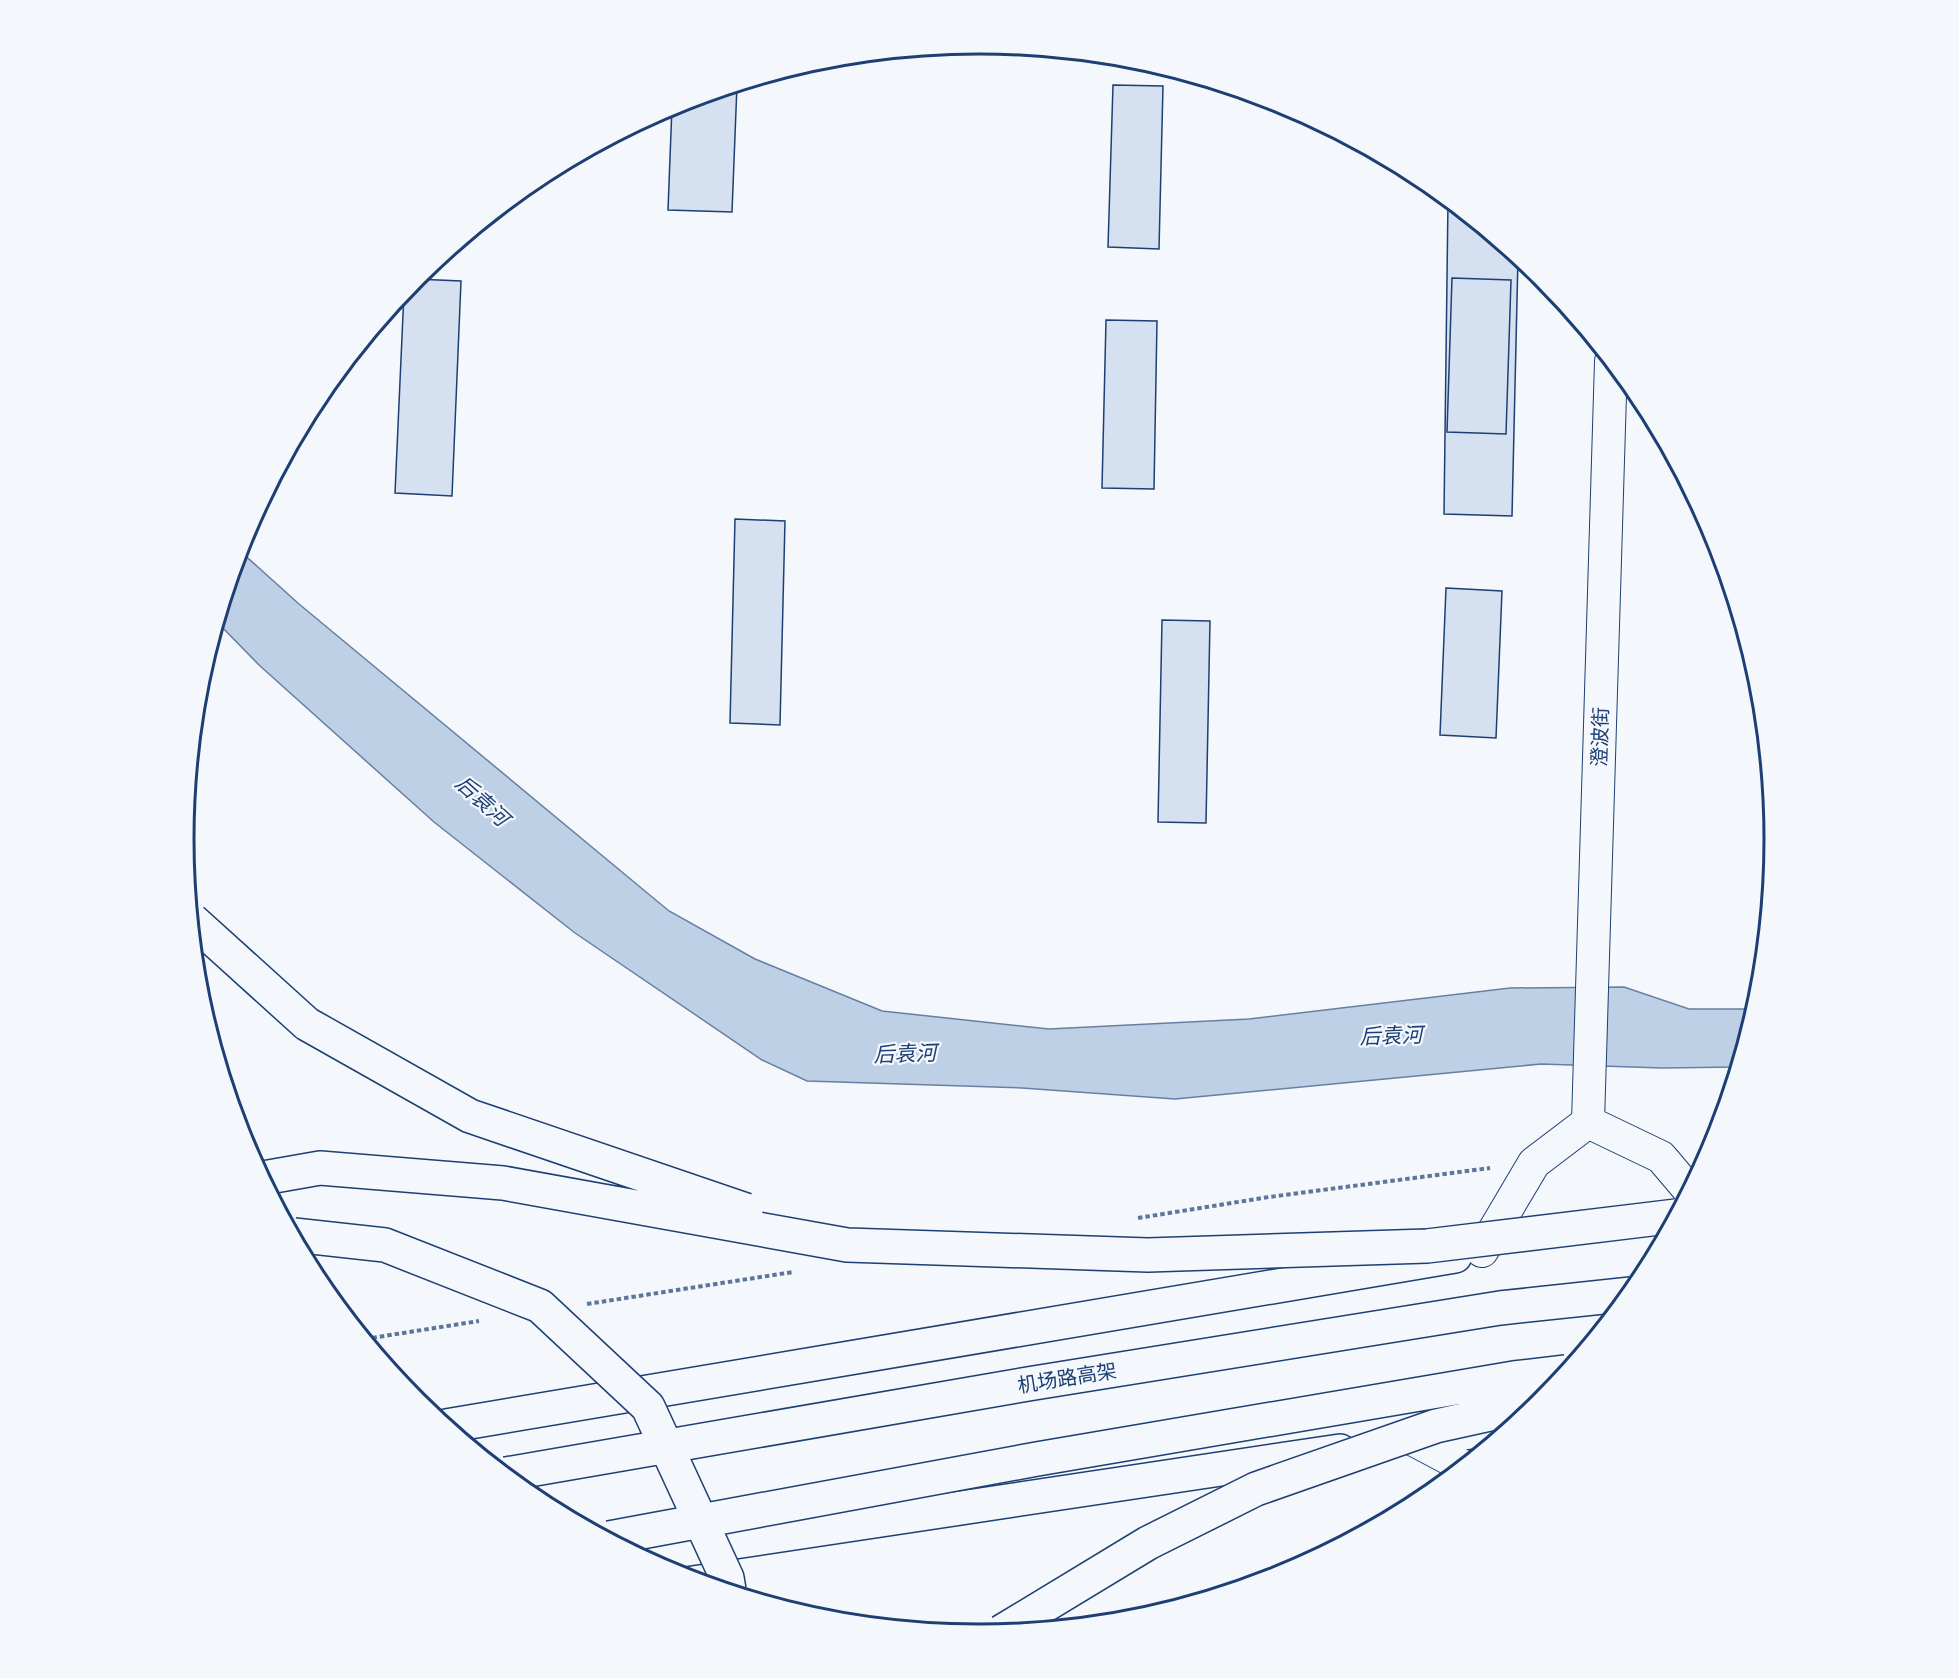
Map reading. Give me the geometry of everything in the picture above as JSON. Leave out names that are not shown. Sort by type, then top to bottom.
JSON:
[{"type":"main road","points":[[200,927],[307,1024],[470,1116],[847,1245]]},
{"type":"main road","points":[[271,1177],[320,1168],[503,1183],[847,1245],[1148,1255],[1427,1246],[1667,1217]]},
{"type":"main road","points":[[457,1424],[1482,1251],[1660,1231]]},
{"type":"main road","points":[[302,1236],[385,1245],[540,1306],[648,1407],[728,1582]]},
{"type":"main road","name":"机场路高架","points":[[516,1472],[1035,1383],[1488,1310],[1617,1296]]},
{"type":"main road","points":[[620,1537],[1037,1459],[1515,1378],[1555,1373]]},
{"type":"main road","points":[[1017,1623],[1148,1544],[1256,1489],[1436,1426],[1521,1407]]},
{"type":"main road","points":[[656,1554],[1497,1429]]},
{"type":"street","name":"澄波街","points":[[1588,1117],[1611,373]]},
{"type":"street","points":[[1482,1251],[1534,1163],[1588,1117],[1661,1157],[1685,1185]]},
{"type":"street","points":[[1413,1440],[1456,1463]]},
{"type":"water","name":"后袁河","points":[[247,557],[299,604],[669,911],[755,959],[882,1011],[1049,1029],[1249,1019],[1510,988],[1624,987],[1689,1009],[1745,1009],[1738,1042],[1730,1067],[1662,1068],[1541,1064],[1175,1099],[1022,1088],[807,1081],[762,1060],[575,933],[434,822],[259,665],[223,628]]},
{"type":"building","points":[[1113,85],[1163,86],[1159,249],[1108,247]]},
{"type":"building","points":[[737,93],[732,212],[668,210],[672,117]]},
{"type":"building","points":[[1448,209],[1518,268],[1512,516],[1444,514]]},
{"type":"building","points":[[1452,278],[1511,280],[1506,434],[1447,432]]},
{"type":"building","points":[[429,280],[461,281],[452,496],[395,493],[403,306]]},
{"type":"building","points":[[1106,320],[1157,321],[1154,489],[1102,488]]},
{"type":"building","points":[[735,519],[785,521],[780,725],[730,723]]},
{"type":"building","points":[[1446,588],[1502,591],[1496,738],[1440,735]]},
{"type":"building","points":[[1162,620],[1210,621],[1206,823],[1158,822]]}]
